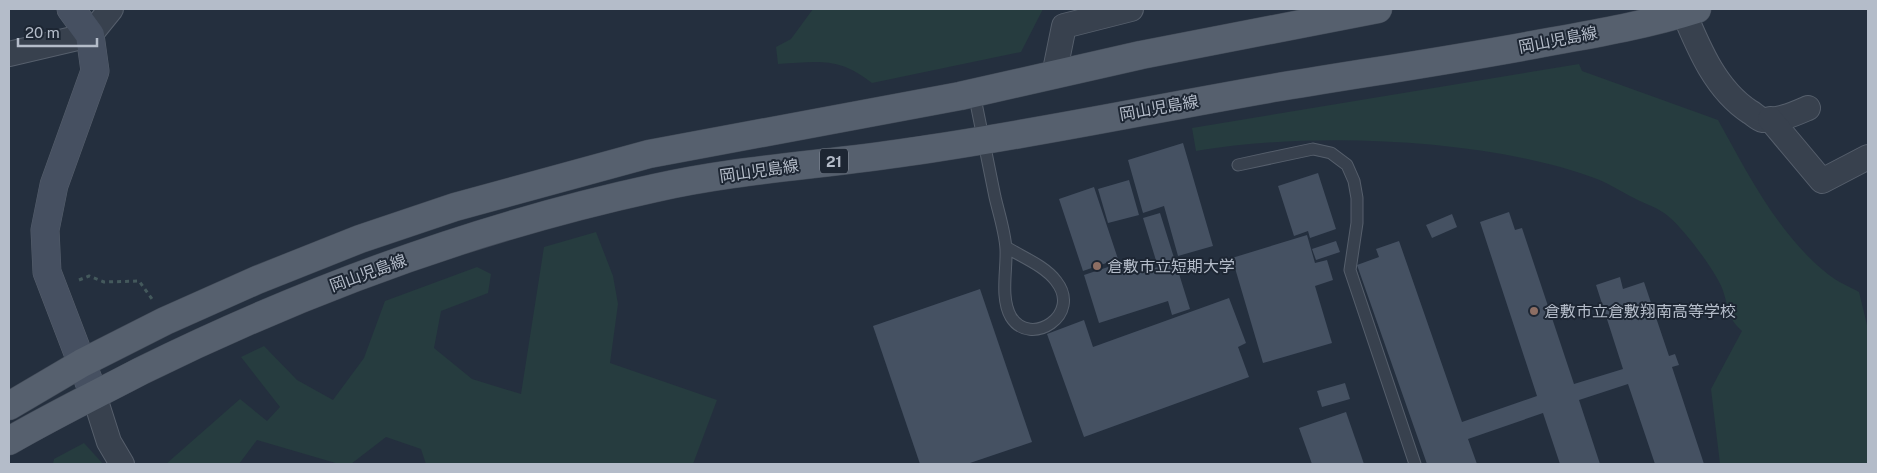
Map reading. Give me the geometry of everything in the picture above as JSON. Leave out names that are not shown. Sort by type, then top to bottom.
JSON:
[{"type":"main road","name":"岡山児島線","points":[[9,406],[82,363],[165,321],[256,280],[360,239],[455,207],[649,154],[974,93],[1141,56],[1378,9]]},
{"type":"main road","name":"岡山児島線","points":[[9,441],[94,395],[272,309],[373,270],[463,239],[656,187],[724,175],[908,152],[1277,88],[1429,64],[1574,38],[1690,11]]},
{"type":"street","points":[[71,9],[90,35],[95,71],[54,184],[45,230],[47,272],[94,395],[109,442],[122,464]]},
{"type":"street","points":[[9,54],[90,35],[111,9]]},
{"type":"street","points":[[1054,75],[1064,26],[1131,9]]},
{"type":"street","points":[[1690,11],[1698,47],[1726,92],[1761,120],[1782,118],[1808,108]]},
{"type":"street","points":[[1770,119],[1822,181],[1868,157]]},
{"type":"lane","points":[[974,93],[1006,247],[1007,305],[1011,316],[1019,327],[1028,329],[1053,323],[1062,314],[1064,303],[1062,290],[1049,273],[1006,247]]},
{"type":"lane","points":[[1238,165],[1314,149],[1331,153],[1347,166],[1354,181],[1357,207],[1354,248],[1350,270],[1415,464]]},
{"type":"path","points":[[55,292],[68,284],[89,276],[104,282],[139,281],[150,293],[155,307]]},
{"type":"green space","points":[[813,9],[1043,9],[1021,52],[872,83],[860,74],[838,65],[816,62],[778,64],[776,47],[791,39]]},
{"type":"green space","points":[[1579,64],[1582,71],[1718,120],[1766,203],[1795,242],[1829,275],[1859,292],[1868,329],[1868,464],[1720,464],[1711,389],[1742,331],[1730,316],[1722,288],[1706,260],[1675,222],[1660,211],[1602,181],[1553,165],[1505,155],[1453,147],[1399,142],[1292,141],[1196,151],[1192,128]]},
{"type":"green space","points":[[596,232],[613,276],[618,304],[610,363],[717,400],[693,464],[426,464],[421,449],[386,437],[351,464],[339,464],[257,440],[239,464],[166,464],[240,399],[267,421],[280,407],[241,357],[264,346],[297,380],[333,400],[364,358],[385,301],[477,267],[491,274],[488,293],[441,311],[434,348],[472,379],[521,394],[544,247]]},
{"type":"green space","points":[[84,443],[103,464],[53,464],[54,459]]},
{"type":"building","points":[[1183,143],[1213,246],[1178,256],[1164,206],[1143,213],[1128,160]]},
{"type":"building","points":[[1318,173],[1336,229],[1310,238],[1308,231],[1294,236],[1278,186]]},
{"type":"building","points":[[1129,180],[1139,215],[1108,223],[1098,189]]},
{"type":"building","points":[[1094,187],[1118,259],[1083,271],[1059,199]]},
{"type":"building","points":[[1509,212],[1515,230],[1522,228],[1574,384],[1623,369],[1596,285],[1620,277],[1623,289],[1644,282],[1669,356],[1675,354],[1679,365],[1672,367],[1704,464],[1655,464],[1628,384],[1579,400],[1600,464],[1560,464],[1543,413],[1468,439],[1477,464],[1427,464],[1357,265],[1379,257],[1376,249],[1399,241],[1462,422],[1537,396],[1480,222]]},
{"type":"building","points":[[1160,213],[1190,309],[1172,315],[1168,301],[1099,323],[1084,275],[1126,261],[1130,275],[1158,267],[1143,218]]},
{"type":"building","points":[[1452,214],[1457,227],[1432,238],[1426,225]]},
{"type":"building","points":[[1307,235],[1315,263],[1327,260],[1333,280],[1315,286],[1332,343],[1263,363],[1232,258]]},
{"type":"building","points":[[1336,241],[1340,252],[1316,260],[1312,249]]},
{"type":"building","points":[[980,289],[1032,442],[967,464],[920,464],[873,326]]},
{"type":"building","points":[[1229,298],[1246,343],[1238,347],[1249,377],[1084,437],[1047,334],[1084,320],[1093,347]]},
{"type":"building","points":[[1345,383],[1350,399],[1322,407],[1317,391]]},
{"type":"building","points":[[1346,412],[1364,464],[1312,464],[1299,428]]},
{"type":"place","name":"倉敷市立短期大学","points":[[1097,266]]},
{"type":"place","name":"倉敷市立倉敷翔南高等学校","points":[[1534,311]]}]
